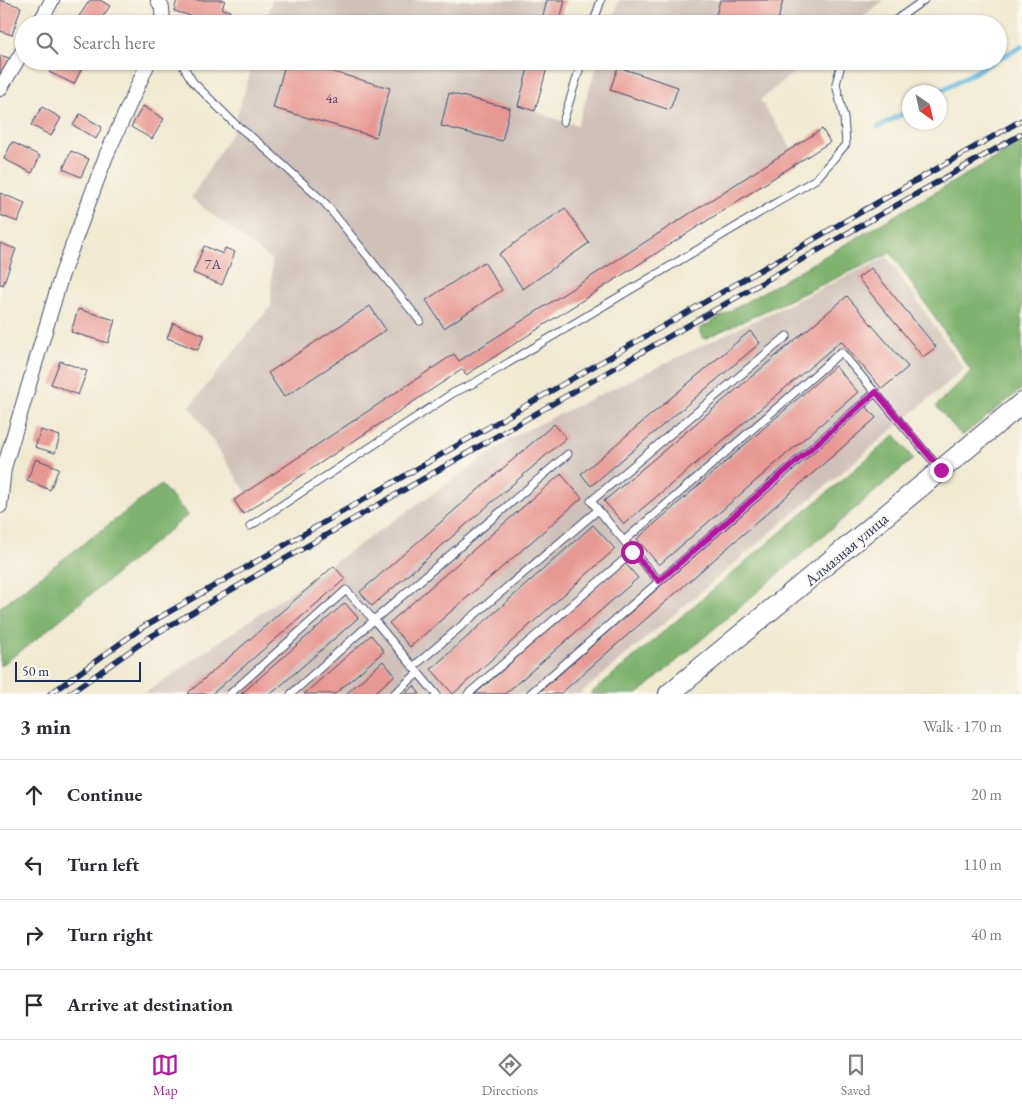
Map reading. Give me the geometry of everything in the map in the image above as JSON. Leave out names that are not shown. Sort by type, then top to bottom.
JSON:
[{"type":"street","points":[[44,15],[52,0]]},
{"type":"street","points":[[158,0],[162,8],[162,15]]},
{"type":"street","points":[[0,89],[15,64]]},
{"type":"street","points":[[0,506],[4,468],[62,274],[106,156],[145,70]]},
{"type":"street","name":"Алмазная улица","points":[[669,694],[1022,403]]},
{"type":"lane","points":[[596,15],[601,0]]},
{"type":"lane","points":[[903,15],[924,0]]},
{"type":"lane","points":[[185,70],[192,82],[235,124],[259,143],[324,203],[420,321]]},
{"type":"lane","points":[[563,122],[579,70]]},
{"type":"lane","points":[[250,526],[453,393],[484,377],[816,179],[846,144],[844,118],[836,84],[840,70]]},
{"type":"lane","points":[[659,581],[632,552],[591,502],[786,336]]},
{"type":"lane","points":[[624,542],[841,352],[941,470]]},
{"type":"lane","points":[[530,694],[876,392]]},
{"type":"lane","points":[[291,694],[374,620],[568,454]]},
{"type":"lane","points":[[394,694],[416,670],[598,510]]},
{"type":"lane","points":[[468,694],[632,552]]},
{"type":"lane","points":[[230,694],[346,590],[374,620],[436,694]]},
{"type":"shaded area","points":[[272,0],[547,0],[543,15],[268,15]]},
{"type":"shaded area","points":[[619,0],[884,0],[865,15],[614,15]]},
{"type":"shaded area","points":[[251,70],[528,70],[518,106],[577,125],[596,70],[797,70],[760,100],[792,149],[459,361],[454,354],[246,492],[190,406],[271,306],[272,260],[191,198],[231,134]]},
{"type":"shaded area","points":[[887,257],[964,369],[580,694],[144,694],[520,433]]},
{"type":"green space","points":[[1022,142],[1022,389],[962,436],[936,406],[971,371],[891,253],[704,339],[699,329]]},
{"type":"green space","points":[[895,435],[913,459],[638,694],[590,694]]},
{"type":"green space","points":[[161,485],[188,515],[29,645],[0,666],[0,607]]},
{"type":"building","points":[[0,0],[21,7],[18,15],[15,15],[15,26],[12,35],[0,31]]},
{"type":"building","points":[[90,0],[100,0],[110,6],[104,15],[80,15]]},
{"type":"building","points":[[177,0],[225,0],[222,9],[230,11],[229,15],[188,15],[174,11]]},
{"type":"building","points":[[547,0],[565,0],[561,15],[543,15]]},
{"type":"building","points":[[720,0],[783,0],[779,15],[716,15]]},
{"type":"building","points":[[0,55],[12,59],[6,74],[0,72]]},
{"type":"building","points":[[50,70],[81,70],[74,84],[49,72]]},
{"type":"building","points":[[284,70],[326,70],[390,88],[376,137],[273,108]]},
{"type":"building","points":[[528,70],[546,70],[535,111],[518,106]]},
{"type":"building","points":[[617,70],[627,70],[678,87],[670,110],[610,90]]},
{"type":"building","points":[[449,93],[510,108],[502,141],[441,126]]},
{"type":"building","points":[[143,106],[164,119],[152,139],[131,127]]},
{"type":"building","points":[[42,107],[61,118],[51,136],[31,125]]},
{"type":"building","points":[[80,114],[102,127],[96,139],[73,125]]},
{"type":"building","points":[[822,129],[830,142],[466,375],[463,369],[243,514],[234,500],[454,354],[459,361]]},
{"type":"building","points":[[12,142],[40,156],[32,173],[4,159]]},
{"type":"building","points":[[71,151],[89,159],[81,177],[63,169]]},
{"type":"building","points":[[0,193],[25,203],[18,222],[0,215]]},
{"type":"building","points":[[565,208],[589,243],[523,289],[499,254]]},
{"type":"building","points":[[0,243],[16,249],[3,285],[0,284]]},
{"type":"building","points":[[204,246],[223,254],[225,248],[235,252],[222,285],[193,273]]},
{"type":"building","points":[[484,262],[502,290],[444,328],[426,300]]},
{"type":"building","points":[[871,268],[936,347],[923,357],[858,278]]},
{"type":"building","points":[[847,296],[908,367],[882,389],[841,341],[624,524],[604,501]]},
{"type":"building","points":[[370,306],[386,330],[284,397],[268,373]]},
{"type":"building","points":[[78,309],[115,320],[108,343],[71,332]]},
{"type":"building","points":[[173,323],[204,335],[198,350],[167,338]]},
{"type":"building","points":[[750,331],[760,343],[591,486],[581,474]]},
{"type":"building","points":[[60,361],[87,371],[78,395],[51,384]]},
{"type":"building","points":[[835,366],[858,392],[659,565],[637,539]]},
{"type":"building","points":[[866,406],[876,418],[560,694],[537,694]]},
{"type":"building","points":[[554,424],[566,438],[372,606],[360,592]]},
{"type":"building","points":[[41,430],[60,436],[55,453],[35,447]]},
{"type":"building","points":[[36,459],[59,468],[50,490],[27,480]]},
{"type":"building","points":[[561,474],[582,498],[410,647],[389,623]]},
{"type":"building","points":[[593,525],[615,549],[453,694],[431,669]]},
{"type":"building","points":[[625,563],[638,578],[505,694],[475,694]]},
{"type":"building","points":[[334,566],[345,579],[212,694],[188,693]]},
{"type":"building","points":[[345,603],[358,618],[271,694],[241,694]]},
{"type":"building","points":[[371,635],[384,651],[335,694],[304,694]]},
{"type":"building","points":[[383,661],[395,675],[373,694],[346,694]]},
{"type":"building","points":[[414,686],[420,694],[405,694]]},
{"type":"waterway","points":[[1007,54],[1022,46]]},
{"type":"waterway","points":[[947,88],[979,70]]},
{"type":"waterway","points":[[878,127],[902,114]]},
{"type":"railway","points":[[50,694],[143,627],[1022,120]]},
{"type":"railway","points":[[69,694],[150,637],[1022,134]]},
{"type":"route","points":[[632,552],[659,581],[876,392],[941,470]]}]
